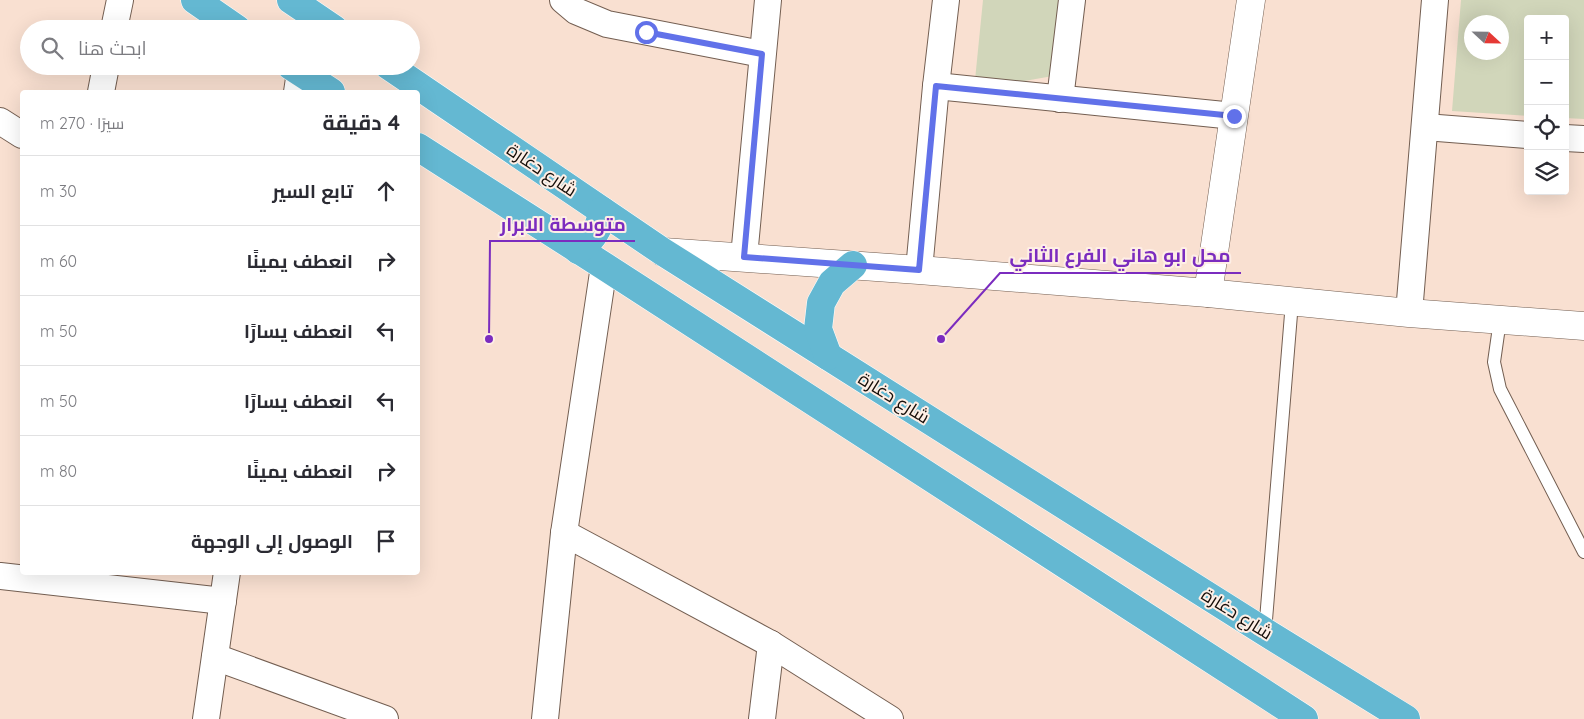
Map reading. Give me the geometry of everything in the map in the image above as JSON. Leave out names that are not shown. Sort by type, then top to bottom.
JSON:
[{"type":"highway","points":[[195,0],[224,20]]},
{"type":"highway","points":[[292,0],[321,20]]},
{"type":"highway","name":"شارع دغارة","points":[[402,75],[700,276],[1265,632],[1371,710],[1406,719]]},
{"type":"highway","points":[[296,77],[326,90]]},
{"type":"highway","points":[[420,149],[604,266],[1304,719]]},
{"type":"highway","points":[[578,250],[588,243],[596,233],[601,221],[602,211]]},
{"type":"highway","points":[[828,356],[818,329],[821,303],[832,283],[852,265]]},
{"type":"highway","points":[[675,312],[677,301],[683,290],[700,276]]},
{"type":"street","points":[[116,20],[120,0]]},
{"type":"street","points":[[744,257],[768,0]]},
{"type":"street","points":[[919,270],[946,0]]},
{"type":"street","points":[[1060,99],[1072,0]]},
{"type":"street","points":[[1208,293],[1251,0]]},
{"type":"street","points":[[1409,313],[1435,0]]},
{"type":"street","points":[[573,4],[607,24],[762,54]]},
{"type":"street","points":[[101,90],[104,75]]},
{"type":"street","points":[[936,86],[1234,116]]},
{"type":"street","points":[[0,121],[20,134]]},
{"type":"street","points":[[1425,127],[1524,135]]},
{"type":"street","points":[[1569,138],[1584,139]]},
{"type":"street","points":[[663,252],[1208,293],[1409,313],[1584,326]]},
{"type":"street","points":[[545,719],[564,533],[604,266]]},
{"type":"street","points":[[564,533],[771,644],[890,719]]},
{"type":"street","points":[[36,575],[223,601]]},
{"type":"street","points":[[206,719],[227,575]]},
{"type":"street","points":[[762,719],[771,644]]},
{"type":"street","points":[[215,657],[385,719]]},
{"type":"lane","points":[[1265,632],[1292,302]]},
{"type":"lane","points":[[1500,320],[1494,362],[1500,389],[1584,552]]},
{"type":"green space","points":[[983,0],[1072,0],[1064,74],[974,90]]},
{"type":"green space","points":[[1461,0],[1584,0],[1584,119],[1569,118],[1569,15],[1524,15],[1524,116],[1452,111]]},
{"type":"place","name":"متوسطة الابرار","points":[[489,339]]},
{"type":"place","name":"محل ابو هاني الفرع الثاني","points":[[941,339]]},
{"type":"route","points":[[646,32],[762,54],[744,257],[919,270],[936,86],[1234,116]]}]
